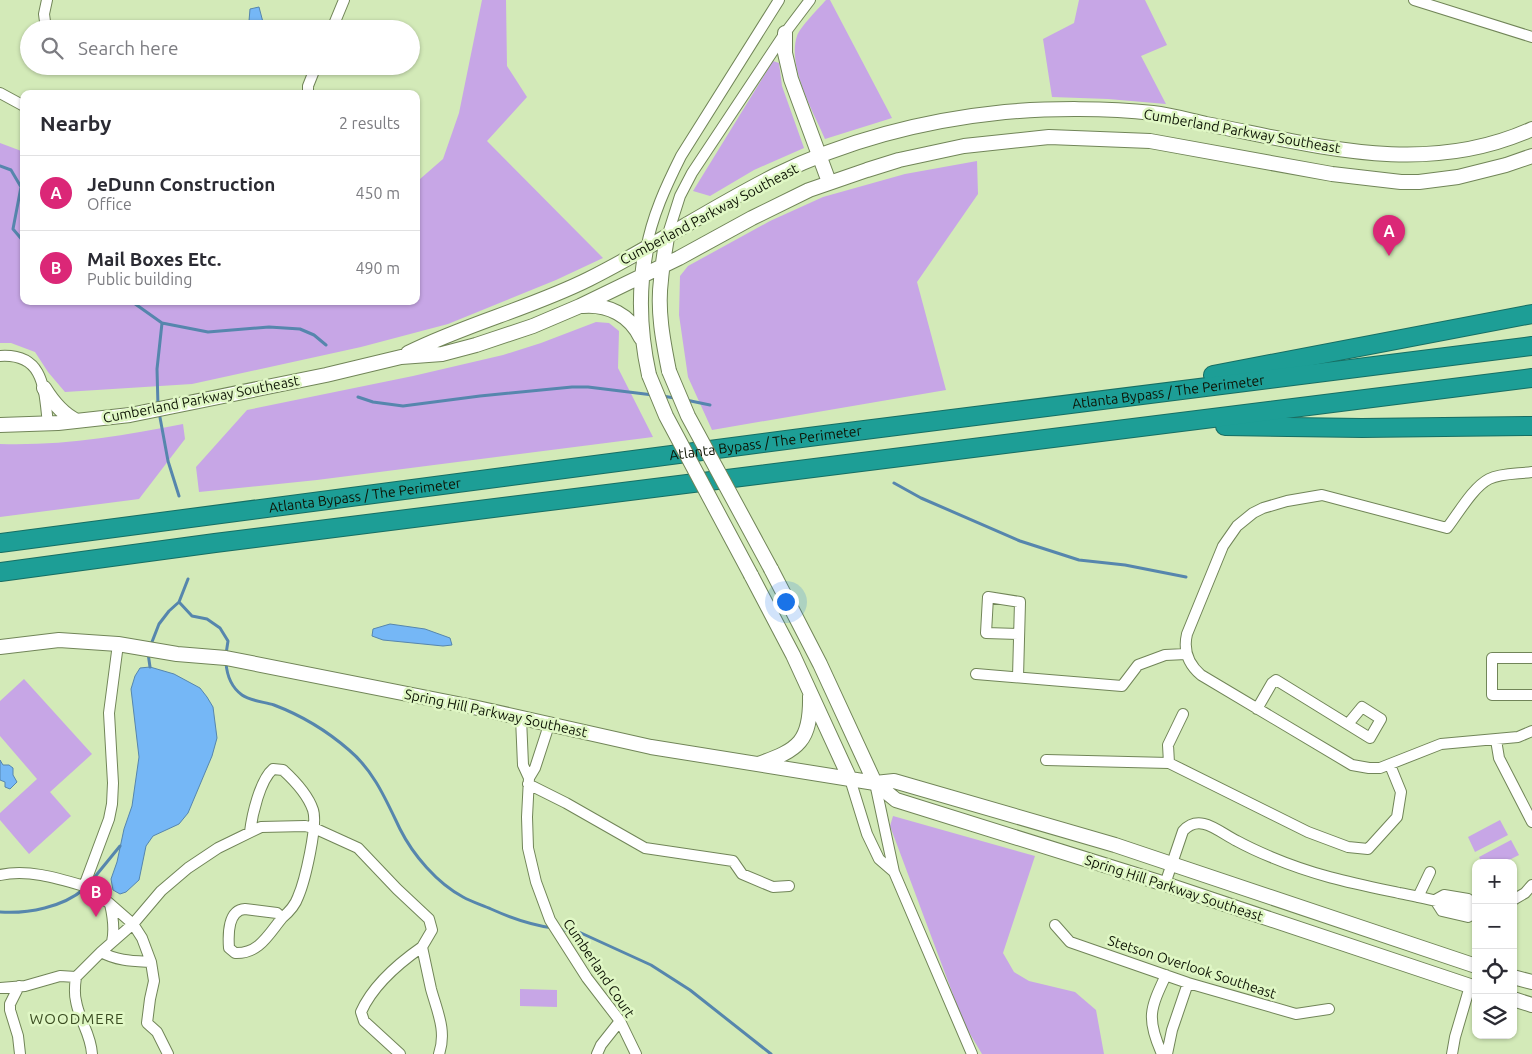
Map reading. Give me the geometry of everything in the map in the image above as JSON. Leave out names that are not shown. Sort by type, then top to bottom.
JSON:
[{"type":"highway","points":[[1083,402],[1276,362],[1532,314]]},
{"type":"highway","name":"Atlanta Bypass / The Perimeter","points":[[0,543],[1083,402],[1532,346]]},
{"type":"highway","points":[[0,572],[208,544],[1532,378]]},
{"type":"highway","points":[[1157,426],[1362,428],[1532,426]]},
{"type":"street","points":[[45,20],[47,0]]},
{"type":"street","points":[[336,20],[344,0]]},
{"type":"street","points":[[779,0],[682,156],[660,201],[646,250],[641,276],[640,293],[644,345],[650,375],[666,416],[810,690],[850,779],[871,842],[879,859],[894,872]]},
{"type":"street","points":[[810,0],[784,33],[692,173],[680,196],[667,237],[661,281],[661,320],[670,371],[688,416],[820,664],[875,783],[894,872],[972,1054]]},
{"type":"street","points":[[1414,0],[1532,37]]},
{"type":"street","points":[[784,33],[785,53],[791,79],[829,182]]},
{"type":"street","points":[[308,90],[312,75]]},
{"type":"street","points":[[0,93],[20,104]]},
{"type":"street","name":"Cumberland Parkway Southeast","points":[[400,357],[437,339],[587,280],[646,250],[760,184],[820,157],[859,142],[925,124],[1005,112],[1042,110],[1153,113],[1340,149],[1385,155],[1419,155],[1458,151],[1499,141],[1532,129]]},
{"type":"street","name":"Cumberland Parkway Southeast","points":[[0,425],[48,424],[162,410],[400,357],[442,354],[476,345],[533,326],[580,306],[758,215],[829,182],[899,160],[964,146],[1049,136],[1150,141],[1326,173],[1401,182],[1419,182],[1458,177],[1490,170],[1532,156]]},
{"type":"street","points":[[580,306],[600,306],[619,313],[633,324],[644,345]]},
{"type":"street","points":[[0,356],[11,355],[23,358],[40,375],[44,388],[48,424]]},
{"type":"street","points":[[44,388],[60,409],[77,421]]},
{"type":"street","points":[[1532,472],[1499,476],[1488,480],[1480,486],[1447,528],[1322,495],[1276,504],[1253,513],[1233,530],[1217,558],[1187,634],[1185,647],[1192,666],[1201,675],[1352,765],[1369,768],[1390,765],[1405,756],[1441,744],[1518,737],[1532,731]]},
{"type":"street","points":[[1018,677],[1020,602],[988,597],[986,633],[1019,634]]},
{"type":"street","name":"Spring Hill Parkway Southeast","points":[[0,647],[59,640],[118,644],[177,654],[226,658],[473,707],[651,747],[875,783],[894,781],[1115,845],[1472,965]]},
{"type":"street","points":[[84,886],[109,819],[112,804],[113,783],[109,713],[118,644]]},
{"type":"street","points":[[976,674],[1122,686],[1138,664],[1165,655],[1186,654]]},
{"type":"street","points":[[1532,658],[1492,658],[1492,695],[1532,694]]},
{"type":"street","points":[[1257,708],[1272,683],[1276,680],[1348,724]]},
{"type":"street","points":[[758,764],[788,752],[806,734],[810,712],[810,690]]},
{"type":"street","points":[[1169,763],[1168,745],[1183,714]]},
{"type":"street","name":"Cumberland Court","points":[[521,718],[523,765],[528,781],[528,848],[536,882],[550,920],[586,978],[620,1021],[636,1054]]},
{"type":"street","name":"Cumberland Court","points":[[528,781],[536,768],[549,724]]},
{"type":"street","points":[[1496,740],[1499,758],[1532,822]]},
{"type":"street","points":[[1046,760],[1169,763],[1308,832],[1348,847],[1368,849],[1397,817],[1401,792],[1390,765]]},
{"type":"street","points":[[250,832],[251,821],[267,774],[272,769],[283,770],[306,796],[314,812],[314,828],[300,892],[292,909],[254,951],[235,954],[229,948],[230,923],[237,911],[245,909],[278,913],[282,918]]},
{"type":"street","points":[[528,781],[645,848],[733,861],[742,874],[773,887],[789,886]]},
{"type":"street","name":"Spring Hill Parkway Southeast","points":[[875,783],[896,800],[1166,884],[1472,987]]},
{"type":"street","points":[[1166,884],[1183,831],[1186,827],[1193,824],[1206,824],[1257,851],[1308,872],[1358,885],[1435,900],[1444,895],[1468,899],[1474,904]]},
{"type":"street","points":[[92,1054],[90,1037],[75,998],[76,976],[133,924],[162,891],[188,868],[218,848],[261,828],[304,826],[314,828],[358,848],[429,919],[432,930],[422,947],[392,971],[371,996],[361,1012],[364,1021],[400,1054]]},
{"type":"street","points":[[1418,897],[1430,872]]},
{"type":"street","points":[[0,875],[31,873],[52,876],[84,886],[109,903],[133,924],[142,938],[151,962],[154,981],[147,1023],[157,1032],[168,1054]]},
{"type":"street","points":[[1517,897],[1532,885]]},
{"type":"street","points":[[1435,900],[1442,911],[1468,917],[1472,914]]},
{"type":"street","points":[[109,903],[114,933],[112,942]]},
{"type":"street","name":"Stetson Overlook Southeast","points":[[1055,925],[1070,942],[1188,983],[1296,1014],[1329,1009]]},
{"type":"street","points":[[422,947],[442,1030],[442,1041],[438,1054]]},
{"type":"street","points":[[101,952],[110,957],[125,960],[151,962]]},
{"type":"street","points":[[1162,1054],[1152,1026],[1151,1010],[1166,974]]},
{"type":"street","points":[[0,988],[18,986],[60,976],[76,976]]},
{"type":"street","points":[[1517,978],[1532,982]]},
{"type":"street","points":[[1167,1054],[1172,1030],[1188,983]]},
{"type":"street","points":[[18,986],[10,1004],[10,1010],[18,1036],[20,1054]]},
{"type":"street","points":[[1452,1054],[1455,1037],[1472,990]]},
{"type":"street","points":[[1517,1001],[1532,1005]]},
{"type":"street","points":[[958,1019],[964,1044],[964,1054]]},
{"type":"street","points":[[596,1054],[620,1021]]},
{"type":"shaded area","points":[[482,0],[506,0],[507,66],[527,97],[487,141],[603,258],[556,280],[448,324],[361,347],[192,384],[65,392],[48,372],[35,352],[11,343],[0,343],[0,143],[20,150],[20,305],[420,305],[420,179],[443,159],[459,113]]},
{"type":"shaded area","points":[[826,0],[830,0],[892,118],[825,139],[808,102],[798,74],[795,48],[799,32]]},
{"type":"shaded area","points":[[1079,0],[1145,0],[1167,45],[1141,56],[1166,104],[1052,97],[1043,39],[1074,23]]},
{"type":"shaded area","points":[[773,61],[779,63],[782,86],[804,148],[754,170],[710,196],[693,191]]},
{"type":"shaded area","points":[[977,161],[978,194],[917,282],[946,390],[712,430],[688,377],[679,315],[680,276],[688,266],[770,221],[823,197],[905,174]]},
{"type":"shaded area","points":[[596,322],[609,323],[619,331],[618,368],[653,437],[317,480],[199,492],[196,467],[247,410],[413,376],[503,355]]},
{"type":"shaded area","points":[[183,424],[185,439],[139,499],[0,517],[0,444],[69,442]]},
{"type":"shaded area","points":[[24,679],[92,754],[50,792],[71,816],[29,854],[0,820],[0,813],[37,779],[0,736],[0,701]]},
{"type":"shaded area","points":[[893,816],[1035,856],[1003,953],[1014,972],[1029,981],[1075,992],[1096,1010],[1104,1054],[982,1054],[964,1024],[890,826]]},
{"type":"shaded area","points":[[1500,820],[1508,835],[1475,852],[1468,837]]},
{"type":"shaded area","points":[[1511,840],[1519,855],[1511,859],[1480,859],[1479,857]]},
{"type":"shaded area","points":[[520,989],[557,990],[557,1007],[520,1006]]},
{"type":"water","points":[[259,7],[262,20],[249,20],[250,9]]},
{"type":"water","points":[[390,624],[425,629],[450,638],[452,645],[443,646],[383,640],[372,636],[373,629]]},
{"type":"water","points":[[150,667],[174,674],[200,688],[213,707],[217,738],[212,756],[188,813],[179,824],[153,836],[146,846],[139,880],[126,892],[120,894],[113,890],[111,879],[132,806],[139,757],[131,689],[140,668]]},
{"type":"water","points":[[0,760],[3,765],[9,765],[13,768],[13,775],[17,782],[10,789],[5,787],[5,782],[0,780]]},
{"type":"waterway","points":[[0,166],[11,170],[20,185]]},
{"type":"waterway","points":[[20,192],[13,229],[20,237]]},
{"type":"waterway","points":[[137,305],[162,323],[208,332],[269,327],[300,329],[314,335],[326,345]]},
{"type":"waterway","points":[[158,406],[157,369],[162,323]]},
{"type":"waterway","points":[[358,397],[373,402],[403,406],[572,387],[588,387],[653,395]]},
{"type":"waterway","points":[[662,396],[675,398]]},
{"type":"waterway","points":[[686,400],[710,405]]},
{"type":"waterway","points":[[159,412],[168,461],[179,496]]},
{"type":"waterway","points":[[894,483],[921,498],[1020,541],[1079,560],[1125,565],[1186,577]]},
{"type":"waterway","points":[[150,647],[159,624],[179,602],[188,579]]},
{"type":"waterway","points":[[179,602],[192,616],[207,619],[220,628],[228,641],[226,654]]},
{"type":"waterway","points":[[148,653],[150,667]]},
{"type":"waterway","points":[[226,663],[230,681],[242,695],[274,705],[314,724],[332,736],[358,758],[379,786],[405,839],[427,868],[444,884],[466,899],[514,918],[553,928]]},
{"type":"waterway","points":[[89,884],[120,846]]},
{"type":"waterway","points":[[0,912],[22,912],[56,905],[84,889]]},
{"type":"waterway","points":[[559,929],[581,933],[651,965],[690,990],[771,1054]]},
{"type":"place","name":"JeDunn Construction","points":[[1389,256]]},
{"type":"place","name":"Mail Boxes Etc.","points":[[96,917]]},
{"type":"district","name":"WOODMERE","points":[[77,1019]]}]
